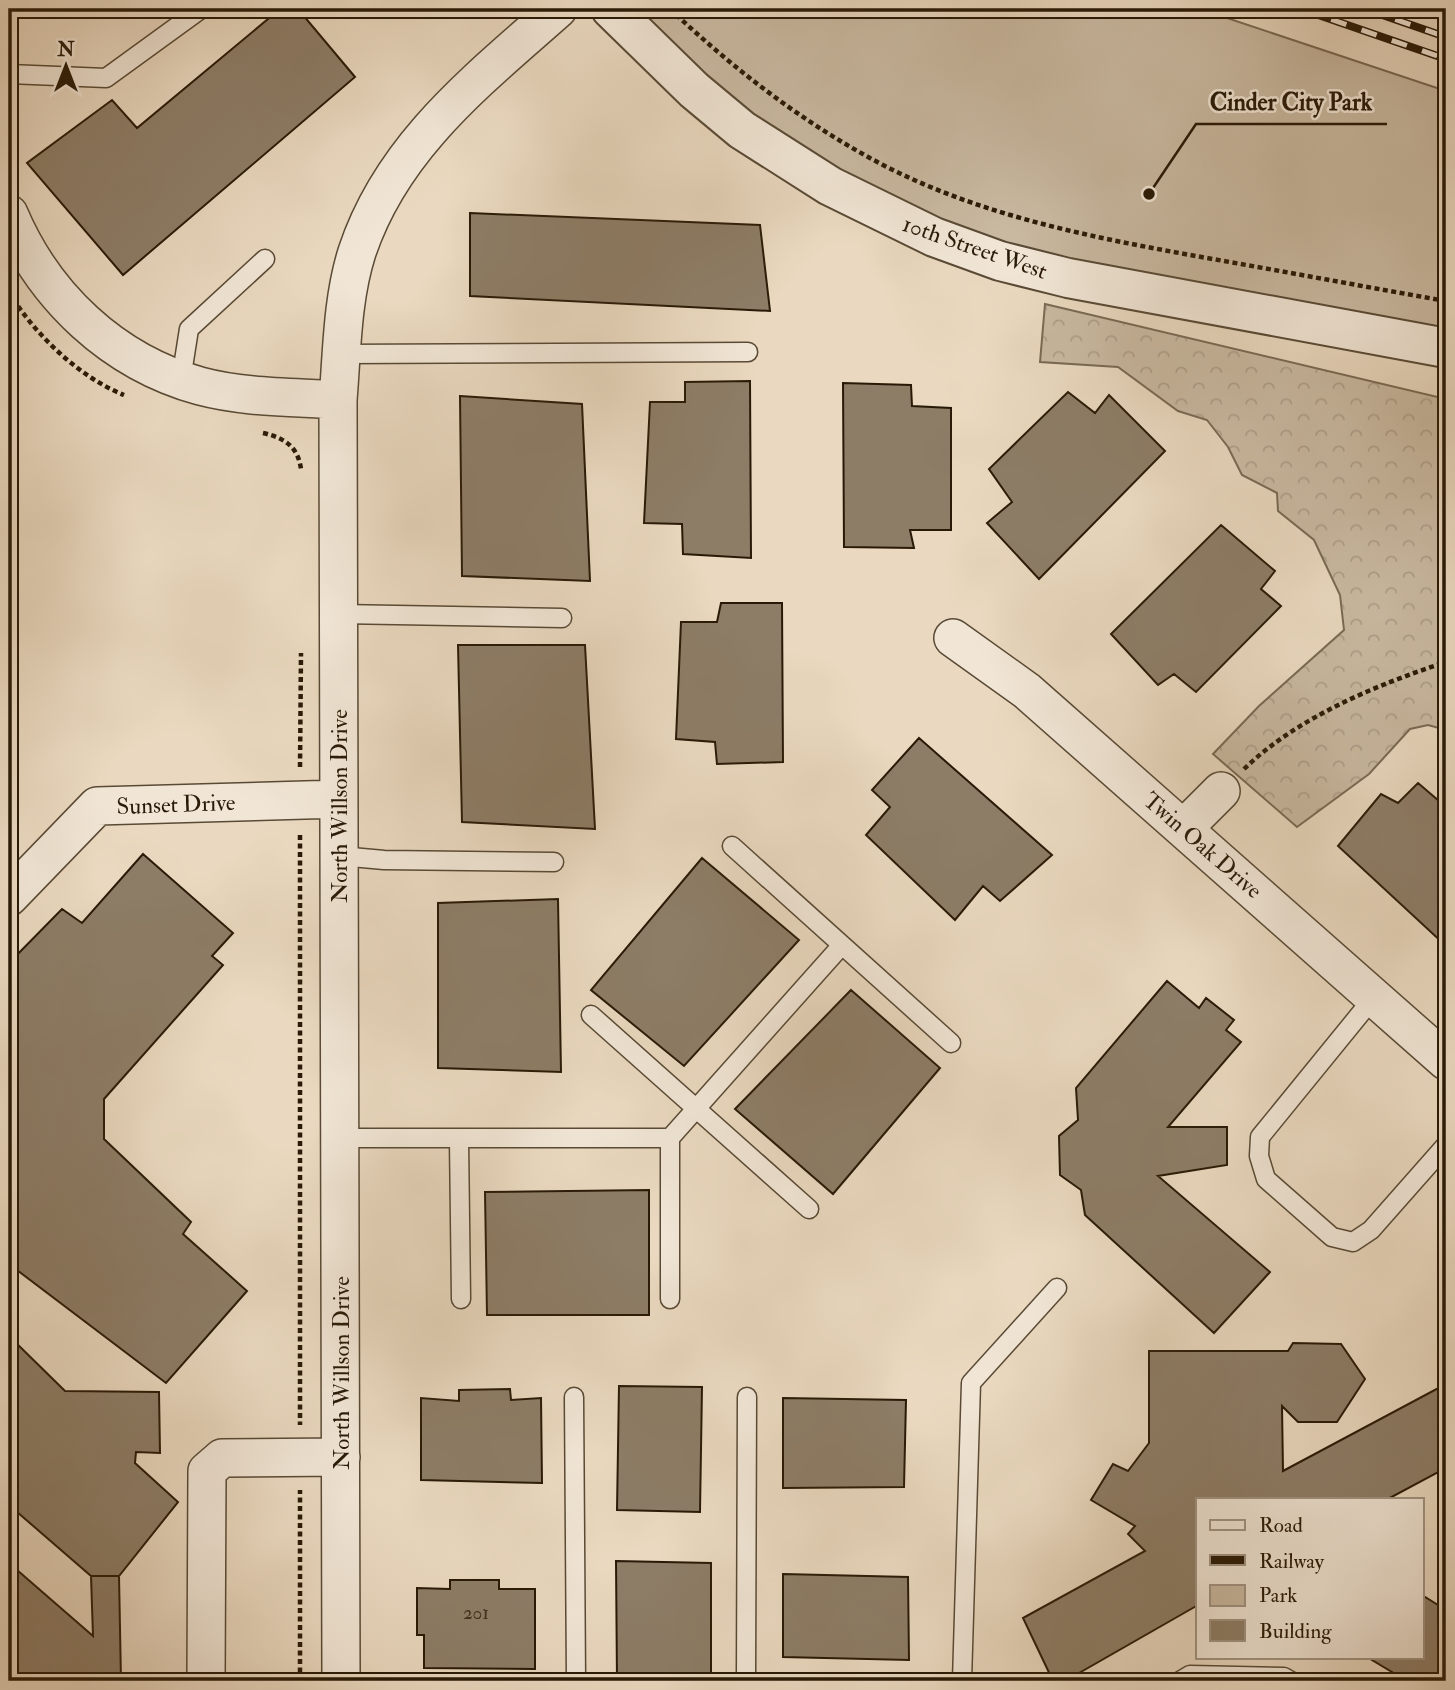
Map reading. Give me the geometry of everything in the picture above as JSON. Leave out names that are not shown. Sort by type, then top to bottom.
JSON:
[{"type":"street","name":"North Willson Drive","points":[[341,1681],[338,400],[345,304],[357,253],[376,205],[408,153],[456,99],[558,9]]},
{"type":"street","name":"10th Street West","points":[[611,9],[694,90],[751,137],[830,186],[934,237],[1000,261],[1068,278],[1446,348]]},
{"type":"street","points":[[9,214],[23,247],[50,287],[83,323],[163,374],[252,395],[338,400]]},
{"type":"street","name":"Twin Oak Drive","points":[[953,638],[1027,691],[1446,1061]]},
{"type":"street","points":[[1184,828],[1221,791]]},
{"type":"street","name":"Sunset Drive","points":[[9,897],[97,806],[339,799]]},
{"type":"street","points":[[206,1681],[206,1471],[222,1458],[341,1457]]},
{"type":"lane","points":[[9,74],[106,78],[201,9]]},
{"type":"lane","points":[[181,380],[189,329],[265,259]]},
{"type":"lane","points":[[342,354],[748,352]]},
{"type":"lane","points":[[339,614],[562,618]]},
{"type":"lane","points":[[732,846],[951,1043]]},
{"type":"lane","points":[[340,856],[384,860],[554,862]]},
{"type":"lane","points":[[670,1299],[670,1138],[842,945]]},
{"type":"lane","points":[[1374,997],[1260,1137],[1259,1156],[1266,1179],[1332,1237],[1353,1242],[1371,1230],[1446,1145]]},
{"type":"lane","points":[[592,1015],[809,1209]]},
{"type":"lane","points":[[340,1138],[670,1138]]},
{"type":"lane","points":[[459,1140],[461,1299]]},
{"type":"lane","points":[[962,1681],[971,1383],[1057,1288]]},
{"type":"lane","points":[[575,1397],[576,1681]]},
{"type":"lane","points":[[746,1681],[747,1397]]},
{"type":"lane","points":[[1180,1681],[1191,1675],[1284,1677],[1292,1681]]},
{"type":"path","points":[[670,9],[728,64],[812,123],[885,166],[976,204],[1012,217],[1104,239],[1446,301]]},
{"type":"path","points":[[9,292],[19,309],[55,348],[107,388],[130,397]]},
{"type":"path","points":[[254,431],[283,439],[295,447],[302,478]]},
{"type":"path","points":[[300,1681],[301,646]]},
{"type":"path","points":[[1221,791],[1288,733],[1343,704],[1446,662]]},
{"type":"green space","points":[[611,9],[1200,9],[1446,91],[1446,348],[1068,278],[770,150]]},
{"type":"green space","points":[[1045,304],[1446,399],[1446,730],[1428,725],[1410,729],[1369,774],[1297,827],[1213,754],[1259,706],[1344,630],[1340,595],[1314,540],[1278,511],[1277,493],[1242,475],[1228,447],[1207,420],[1178,411],[1118,367],[1040,362]]},
{"type":"building","points":[[280,9],[298,9],[355,77],[123,275],[27,163],[112,100],[137,128]]},
{"type":"building","points":[[470,213],[760,225],[770,311],[470,296]]},
{"type":"building","points":[[750,381],[751,558],[683,554],[682,524],[644,523],[650,402],[685,402],[685,382]]},
{"type":"building","points":[[843,383],[911,385],[912,406],[951,408],[951,530],[910,530],[914,548],[844,547]]},
{"type":"building","points":[[1068,392],[1095,413],[1109,395],[1165,451],[1039,579],[987,523],[1012,502],[989,469]]},
{"type":"building","points":[[460,396],[582,404],[590,581],[462,576]]},
{"type":"building","points":[[1221,525],[1275,571],[1261,589],[1281,606],[1196,692],[1174,674],[1158,685],[1111,634]]},
{"type":"building","points":[[721,603],[782,603],[783,762],[717,764],[715,742],[676,739],[681,622],[717,622]]},
{"type":"building","points":[[458,645],[585,645],[595,829],[462,822]]},
{"type":"building","points":[[919,738],[1052,855],[1000,901],[983,886],[955,920],[866,835],[890,807],[872,790]]},
{"type":"building","points":[[1418,783],[1446,807],[1446,946],[1338,846],[1381,794],[1398,803]]},
{"type":"building","points":[[143,854],[233,933],[212,956],[223,965],[104,1099],[104,1139],[191,1222],[183,1234],[247,1291],[166,1383],[9,1264],[9,963],[62,909],[82,923]]},
{"type":"building","points":[[702,858],[799,940],[684,1066],[591,990]]},
{"type":"building","points":[[558,899],[561,1072],[438,1068],[438,903]]},
{"type":"building","points":[[1167,981],[1199,1008],[1206,998],[1234,1020],[1226,1030],[1241,1042],[1168,1127],[1227,1127],[1227,1165],[1158,1176],[1270,1272],[1214,1333],[1085,1215],[1081,1190],[1060,1175],[1059,1136],[1078,1120],[1076,1088]]},
{"type":"building","points":[[851,990],[940,1068],[833,1194],[735,1109]]},
{"type":"building","points":[[649,1190],[649,1315],[487,1315],[485,1192]]},
{"type":"building","points":[[9,1336],[65,1391],[159,1392],[160,1453],[136,1452],[135,1463],[178,1502],[119,1576],[91,1576],[9,1505]]},
{"type":"building","points":[[1293,1343],[1341,1344],[1365,1379],[1337,1422],[1298,1422],[1282,1406],[1283,1471],[1446,1384],[1446,1468],[1390,1498],[1196,1498],[1196,1606],[1065,1681],[1053,1681],[1023,1618],[1145,1551],[1128,1534],[1135,1526],[1091,1500],[1113,1464],[1128,1471],[1149,1443],[1149,1351],[1288,1351]]},
{"type":"building","points":[[619,1386],[702,1387],[700,1512],[617,1510]]},
{"type":"building","points":[[510,1389],[511,1400],[541,1398],[542,1483],[421,1480],[421,1398],[459,1401],[459,1390]]},
{"type":"building","points":[[783,1398],[906,1400],[904,1487],[783,1488]]},
{"type":"building","points":[[616,1561],[711,1563],[711,1681],[617,1681]]},
{"type":"building","points":[[9,1563],[93,1636],[91,1576],[119,1576],[121,1681],[9,1681]]},
{"type":"building","points":[[783,1574],[908,1577],[909,1660],[783,1657]]},
{"type":"building","points":[[450,1580],[499,1580],[499,1589],[535,1589],[535,1669],[424,1668],[424,1635],[417,1635],[417,1588],[450,1589]]},
{"type":"building","points":[[1424,1596],[1446,1610],[1446,1681],[1407,1681],[1369,1658],[1424,1658]]},
{"type":"railway","points":[[1301,9],[1446,59]]},
{"type":"railway","points":[[1365,9],[1446,37]]},
{"type":"place","name":"Cinder City Park","points":[[1149,194]]}]
